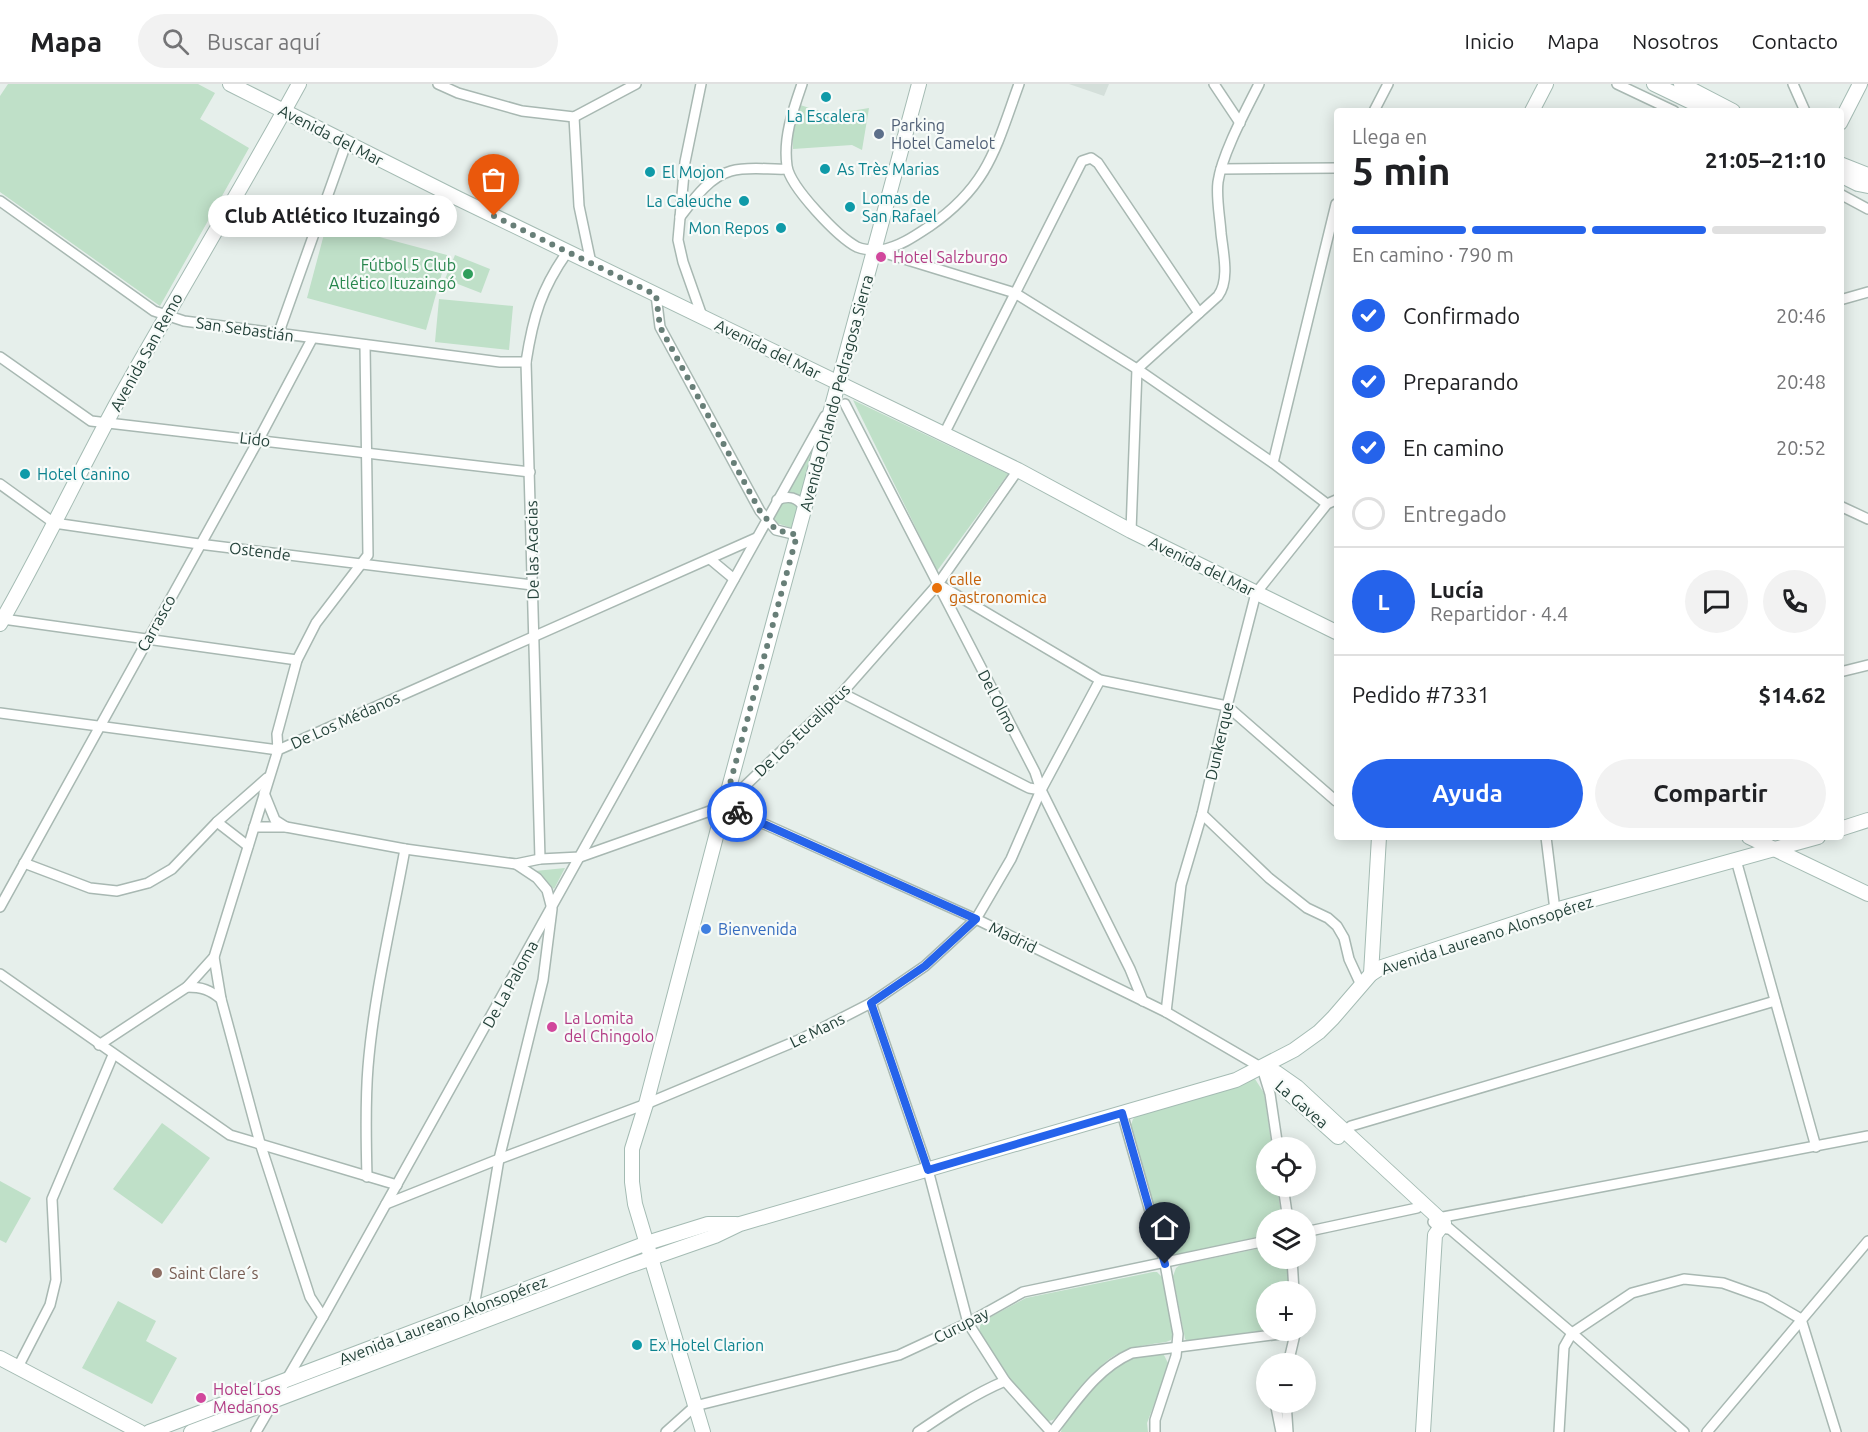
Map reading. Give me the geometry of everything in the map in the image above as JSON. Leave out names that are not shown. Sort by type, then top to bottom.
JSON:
[{"type":"street","name":"Avenida del Mar","points":[[230,84],[346,144],[1018,470],[1131,531],[1334,631]]},
{"type":"street","name":"Avenida San Remo","points":[[1,620],[165,316],[299,84]]},
{"type":"street","points":[[438,84],[458,93],[522,111],[574,117],[636,84]]},
{"type":"street","points":[[701,84],[685,162],[678,240],[683,262],[702,316]]},
{"type":"street","points":[[802,84],[788,131],[788,169],[794,183],[830,226],[857,247],[875,250],[1015,293],[1137,369],[1273,463],[1327,504]]},
{"type":"street","name":"Avenida Orlando Pedragosa Sierra","points":[[703,1432],[635,1204],[632,1149],[646,1104],[804,507],[839,403],[839,384],[919,84]]},
{"type":"street","points":[[875,250],[890,248],[916,235],[945,216],[971,191],[992,159],[1019,84]]},
{"type":"street","points":[[1214,84],[1240,123]]},
{"type":"street","points":[[1131,531],[1137,369],[1223,289],[1218,183],[1221,169],[1240,123],[1259,84]]},
{"type":"street","points":[[1376,108],[1388,84]]},
{"type":"street","points":[[1534,108],[1546,84]]},
{"type":"street","points":[[1617,84],[1668,108]]},
{"type":"street","points":[[1654,84],[1704,108]]},
{"type":"street","points":[[1681,84],[1725,108]]},
{"type":"street","points":[[1793,84],[1804,108]]},
{"type":"street","points":[[1844,115],[1860,84]]},
{"type":"street","points":[[574,117],[579,206],[591,263]]},
{"type":"street","points":[[279,332],[346,144]]},
{"type":"street","points":[[944,434],[1082,161],[1091,158],[1098,163],[1199,313]]},
{"type":"street","points":[[1844,166],[1868,175]]},
{"type":"street","points":[[1221,169],[1334,168]]},
{"type":"street","points":[[679,218],[694,198],[711,182],[731,171],[788,169]]},
{"type":"street","points":[[1844,177],[1868,186]]},
{"type":"street","points":[[1844,196],[1868,209]]},
{"type":"street","name":"San Sebastián","points":[[0,201],[154,311],[165,316],[184,321],[279,332],[312,339],[500,362],[526,362]]},
{"type":"street","points":[[1273,463],[1334,212]]},
{"type":"street","name":"De las Acacias","points":[[540,859],[526,362],[530,331],[540,302],[550,276],[568,251]]},
{"type":"street","points":[[1844,299],[1868,292]]},
{"type":"street","points":[[656,295],[660,327],[766,520],[776,530]]},
{"type":"street","name":"Carrasco","points":[[0,907],[312,339]]},
{"type":"street","points":[[0,713],[278,750],[277,734],[297,660],[316,623],[368,555],[365,345]]},
{"type":"street","name":"Lido","points":[[0,357],[91,421],[530,472]]},
{"type":"street","name":"De La Paloma","points":[[256,1432],[552,909],[757,535],[839,403]]},
{"type":"street","name":"Del Olmo","points":[[839,403],[938,584],[1035,772],[1041,789],[1130,969],[1143,1001]]},
{"type":"street","name":"De Los Eucaliptus","points":[[254,827],[286,827],[405,849],[516,864],[540,859],[580,857],[724,806],[842,693],[938,584],[1018,470]]},
{"type":"street","name":"Ostende","points":[[0,484],[54,523],[199,544],[532,585]]},
{"type":"street","points":[[777,500],[795,498],[804,507]]},
{"type":"street","name":"Dunkerque","points":[[1166,1012],[1181,885],[1203,814],[1227,706],[1256,593],[1327,504],[1334,501]]},
{"type":"street","points":[[1844,508],[1868,519]]},
{"type":"street","points":[[757,535],[776,530],[797,535]]},
{"type":"street","name":"De Los Médanos","points":[[99,1045],[187,987],[214,957],[278,750],[710,559],[757,535]]},
{"type":"street","points":[[710,559],[734,579]]},
{"type":"street","points":[[938,584],[1100,680],[1227,706],[1334,799]]},
{"type":"street","points":[[1,620],[297,660]]},
{"type":"street","points":[[1844,671],[1868,665]]},
{"type":"street","name":"Le Mans","points":[[386,1204],[646,1104],[801,1039],[871,1003],[925,966],[976,919],[1011,858],[1041,789],[1100,680]]},
{"type":"street","points":[[842,693],[1029,788],[1041,789]]},
{"type":"street","points":[[24,863],[90,888],[117,891],[148,883],[172,869],[217,822],[269,776]]},
{"type":"street","points":[[264,794],[275,820],[286,827]]},
{"type":"street","name":"Madrid","points":[[724,806],[976,919],[1166,1012],[1262,1068]]},
{"type":"street","points":[[1203,814],[1269,878],[1307,908],[1328,918],[1336,926],[1344,938],[1349,959],[1360,985]]},
{"type":"street","points":[[1844,828],[1868,820]]},
{"type":"street","points":[[217,822],[248,846]]},
{"type":"street","points":[[1371,974],[1379,840]]},
{"type":"street","points":[[1546,840],[1555,910]]},
{"type":"street","points":[[1755,840],[1868,894]]},
{"type":"street","name":"Avenida Laureano Alonsopérez","points":[[149,1432],[647,1243],[740,1224],[1236,1080],[1294,1050],[1319,1032],[1371,974],[1396,961],[1555,910],[1808,840]]},
{"type":"street","points":[[368,1178],[366,1105],[373,1022],[405,849]]},
{"type":"street","points":[[1736,860],[1816,1147]]},
{"type":"street","points":[[480,1322],[474,1307],[499,1159],[543,980],[552,909],[547,890],[537,878],[516,864]]},
{"type":"street","points":[[214,957],[221,999],[260,1143],[310,1297],[323,1317]]},
{"type":"street","points":[[0,974],[230,1135],[397,1185]]},
{"type":"street","points":[[187,987],[200,987],[211,991],[221,999]]},
{"type":"street","points":[[1342,1134],[1351,1126],[1775,1001]]},
{"type":"street","points":[[871,1003],[928,1170],[968,1323],[1005,1381],[1051,1432],[1100,1372],[1118,1359],[1131,1353],[1256,1336]]},
{"type":"street","points":[[18,1367],[50,1305],[56,1280],[52,1199],[113,1054]]},
{"type":"street","points":[[1262,1068],[1270,1094],[1276,1137]]},
{"type":"street","name":"La Gavea","points":[[1262,1068],[1342,1134],[1419,1205],[1572,1333],[1684,1432]]},
{"type":"street","points":[[1122,1113],[1165,1264],[1178,1334],[1178,1346],[1155,1420],[1155,1432]]},
{"type":"street","points":[[1414,1432],[1427,1234],[1442,1223],[1868,1136]]},
{"type":"street","points":[[1316,1229],[1419,1205]]},
{"type":"street","points":[[1423,1432],[1435,1235],[1442,1223]]},
{"type":"street","name":"Avenida Laureano Alonsopérez","points":[[191,1432],[651,1257],[695,1235]]},
{"type":"street","points":[[1707,1432],[1868,1241]]},
{"type":"street","name":"Curupay","points":[[666,1432],[695,1406],[898,1355],[968,1323],[1023,1292],[1256,1243]]},
{"type":"street","points":[[603,1259],[609,1273]]},
{"type":"street","points":[[1558,1432],[1564,1347],[1572,1333],[1632,1293],[1684,1279],[1723,1283],[1765,1298],[1801,1319],[1836,1432]]},
{"type":"street","points":[[0,1358],[140,1432]]},
{"type":"street","points":[[918,1432],[950,1410],[1005,1381]]},
{"type":"street","points":[[1277,1413],[1281,1432]]},
{"type":"street","points":[[1287,1413],[1288,1432]]},
{"type":"shaded area","points":[[1069,84],[1109,84],[1104,96]]},
{"type":"green space","points":[[8,84],[198,84],[215,93],[200,119],[249,148],[160,306],[0,192],[0,96]]},
{"type":"green space","points":[[800,105],[842,118],[851,111],[869,108],[862,150],[852,145],[793,149],[793,134]]},
{"type":"green space","points":[[327,223],[447,255],[426,330],[307,298]]},
{"type":"green space","name":"Fútbol 5 Club Atlético Ituzaingó","points":[[455,255],[490,269],[481,293],[445,279]]},
{"type":"green space","points":[[439,299],[513,306],[509,350],[435,342]]},
{"type":"green space","points":[[853,400],[1008,474],[937,571]]},
{"type":"green space","points":[[821,430],[795,529],[770,521]]},
{"type":"green space","points":[[565,868],[554,889],[535,871]]},
{"type":"green space","points":[[1255,1079],[1264,1093],[1271,1137],[1256,1137],[1256,1197],[1279,1197],[1280,1209],[1256,1209],[1256,1239],[1175,1257],[1169,1254],[1131,1125],[1133,1119],[1139,1114]]},
{"type":"green space","points":[[162,1123],[210,1158],[162,1224],[113,1189]]},
{"type":"green space","points":[[0,1181],[31,1198],[6,1243],[0,1240]]},
{"type":"green space","points":[[1256,1249],[1256,1269],[1288,1269],[1288,1281],[1256,1281],[1256,1331],[1187,1341],[1173,1276],[1180,1265]]},
{"type":"green space","points":[[1157,1272],[1164,1279],[1174,1332],[1171,1340],[1123,1351],[1105,1362],[1053,1420],[1044,1419],[1009,1377],[979,1332],[981,1322],[1026,1298]]},
{"type":"green space","points":[[118,1301],[156,1321],[146,1341],[177,1358],[152,1404],[82,1368]]},
{"type":"green space","points":[[1164,1355],[1169,1365],[1147,1423],[1148,1432],[1061,1432],[1079,1404],[1099,1381],[1119,1364],[1134,1357]]},
{"type":"way so far","points":[[494,216],[656,295],[660,327],[760,511],[776,530],[797,535],[724,806],[737,812]]},
{"type":"place","name":"La Escalera","points":[[826,97]]},
{"type":"place","name":"Parking Hotel Camelot","points":[[879,134]]},
{"type":"place","name":"As Très Marias","points":[[825,169]]},
{"type":"place","name":"El Mojon","points":[[650,172]]},
{"type":"place","name":"La Caleuche","points":[[744,201]]},
{"type":"place","name":"Lomas de San Rafael","points":[[850,207]]},
{"type":"place","name":"Club Atlético Ituzaingó","points":[[494,216]]},
{"type":"place","name":"Mon Repos","points":[[781,228]]},
{"type":"place","name":"Hotel Salzburgo","points":[[881,257]]},
{"type":"place","name":"Fútbol 5 Club Atlético Ituzaingó","points":[[468,274]]},
{"type":"place","name":"Hotel Canino","points":[[25,474]]},
{"type":"place","name":"calle gastronomica","points":[[937,588]]},
{"type":"place","name":"Bienvenida","points":[[706,929]]},
{"type":"place","name":"La Lomita del Chingolo","points":[[552,1027]]},
{"type":"place","name":"Saint Clare´s","points":[[157,1273]]},
{"type":"place","name":"Ex Hotel Clarion","points":[[637,1345]]},
{"type":"place","name":"Hotel Los Medanos","points":[[201,1398]]},
{"type":"route","points":[[737,812],[976,919],[925,966],[871,1003],[928,1170],[1122,1113],[1165,1264]]}]
